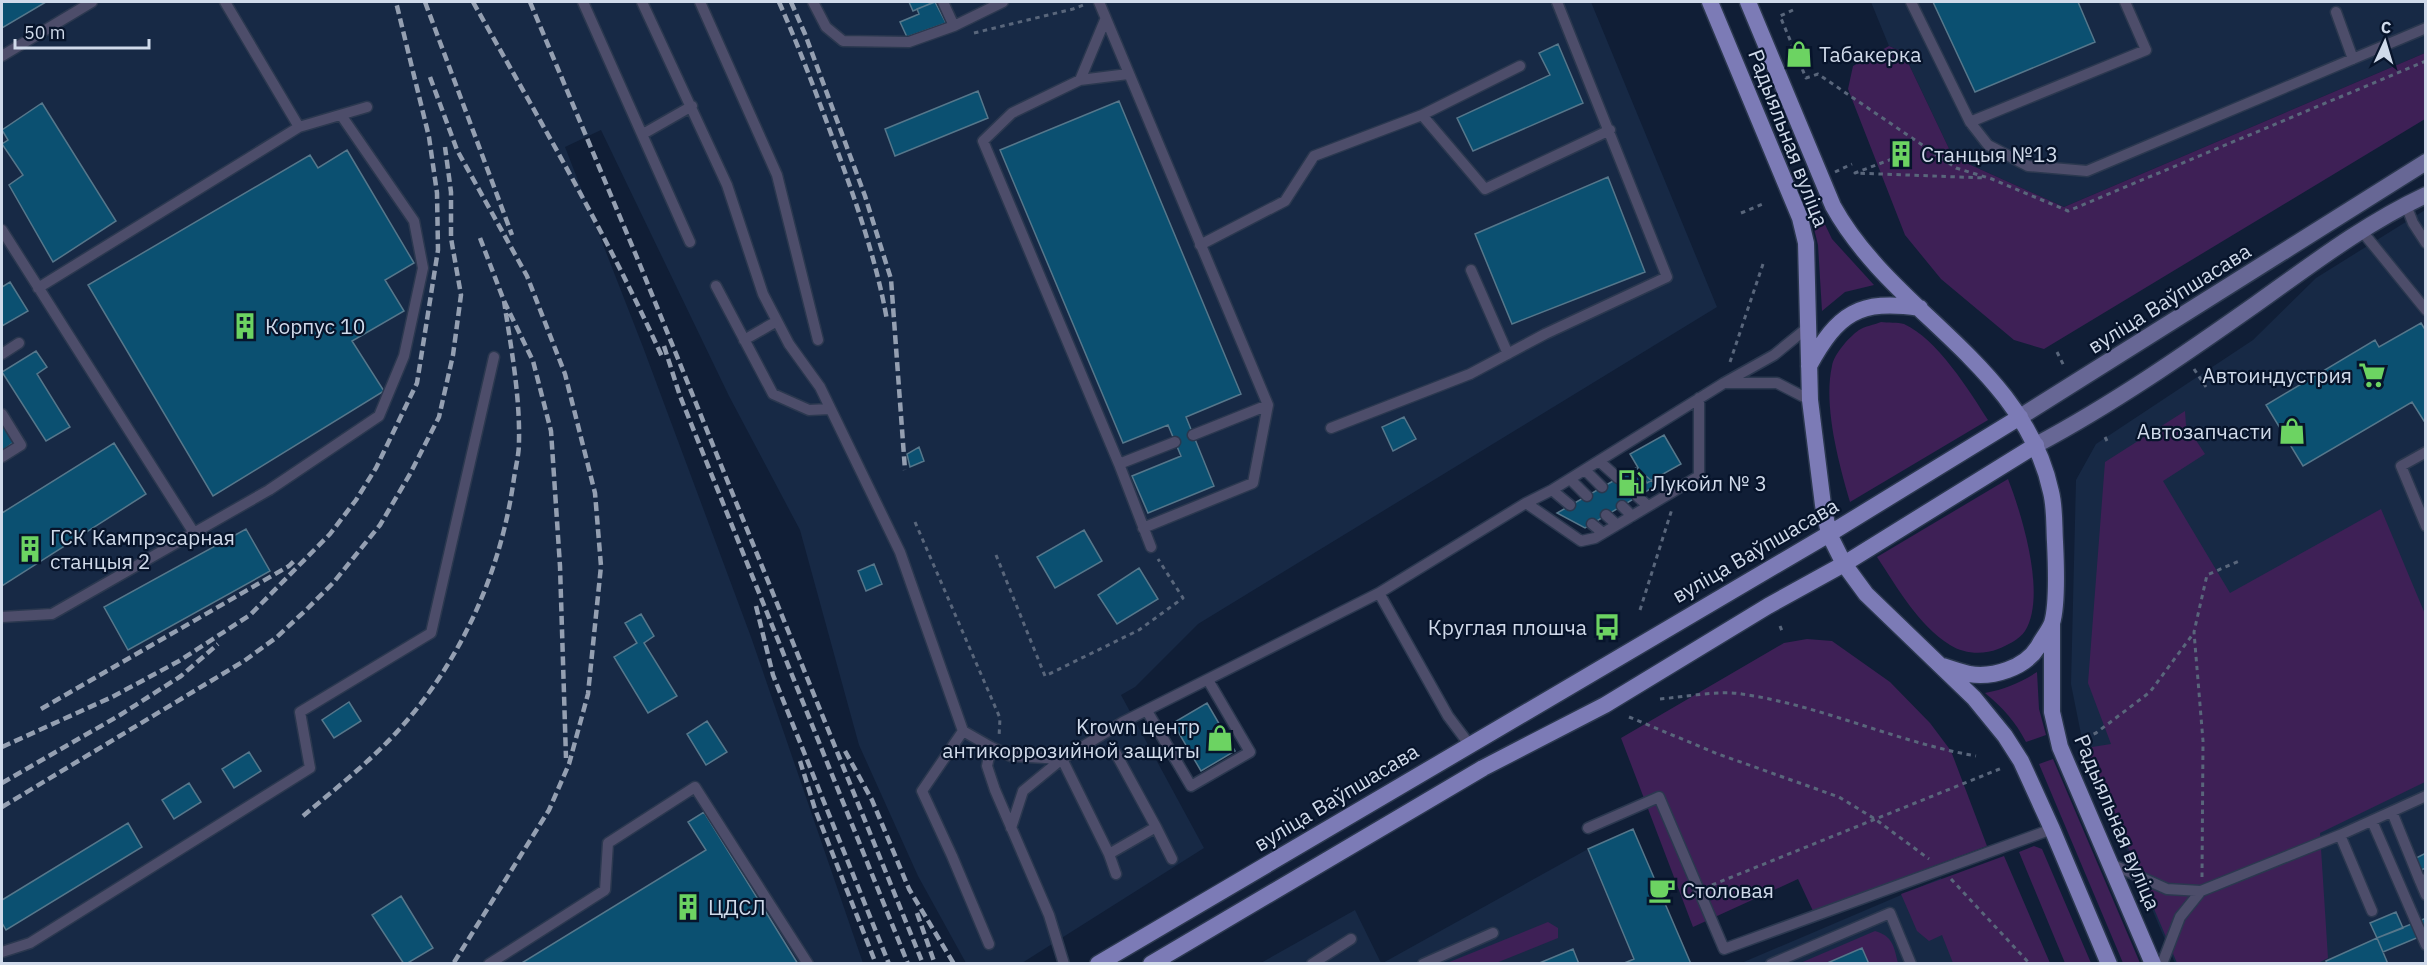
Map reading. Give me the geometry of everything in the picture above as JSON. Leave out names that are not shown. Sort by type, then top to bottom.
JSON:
[{"type":"main road","name":"Радыяльная вуліца","points":[[1710,2],[1800,218],[1806,243],[1810,400],[1823,505],[1829,534],[1844,564],[1866,594],[1942,666]]},
{"type":"main road","name":"Радыяльная вуліца","points":[[1748,2],[1821,178],[1842,222],[1863,252],[1964,349],[1996,384],[2020,417],[2036,446],[2051,492],[2054,522],[2056,583],[2052,623],[2052,711],[2060,747],[2153,963]]},
{"type":"main road","name":"вуліца Ваўпшасава","points":[[1098,963],[1829,534],[2426,162]]},
{"type":"main road","points":[[1151,963],[1483,768],[1605,705],[1768,606],[1844,564],[2036,446],[2092,415],[2185,354],[2361,230],[2426,195]]},
{"type":"main road","points":[[1809,366],[1822,342],[1834,327],[1849,315],[1871,306],[1891,304],[1920,308]]},
{"type":"main road","points":[[1942,666],[1971,674],[2012,669],[2035,652],[2052,623]]},
{"type":"main road","points":[[1942,666],[1974,698],[2021,761],[2109,963]]},
{"type":"lane","points":[[2,56],[92,2]]},
{"type":"lane","points":[[225,2],[299,127]]},
{"type":"lane","points":[[583,2],[690,242]]},
{"type":"lane","points":[[642,2],[727,185],[763,294],[789,344],[820,387],[900,552],[963,730],[1011,756],[1062,759]]},
{"type":"lane","points":[[699,2],[777,175],[818,340]]},
{"type":"lane","points":[[813,2],[826,27],[843,41],[909,42],[954,26],[1003,2]]},
{"type":"lane","points":[[943,2],[954,26]]},
{"type":"lane","points":[[1099,2],[1268,405],[1253,483],[1143,528]]},
{"type":"lane","points":[[1331,428],[1470,374],[1545,334],[1667,277],[1557,2]]},
{"type":"lane","points":[[1911,2],[1970,122],[1988,145],[2028,166],[2087,171],[2426,28]]},
{"type":"lane","points":[[1970,122],[2146,50],[2125,2]]},
{"type":"lane","points":[[2337,12],[2353,59]]},
{"type":"lane","points":[[1080,80],[1105,20]]},
{"type":"lane","points":[[1200,244],[1285,201],[1314,156],[1422,115],[1520,66]]},
{"type":"lane","points":[[1128,75],[1080,80],[1012,113],[983,141],[1119,464],[1151,547]]},
{"type":"lane","points":[[643,134],[692,106]]},
{"type":"lane","points":[[38,288],[299,127],[367,108]]},
{"type":"lane","points":[[2,617],[52,614],[268,490],[379,416],[404,356],[423,268],[414,220],[341,115]]},
{"type":"lane","points":[[1422,115],[1485,189],[1610,130]]},
{"type":"lane","points":[[2406,205],[2413,223],[2426,243]]},
{"type":"lane","points":[[2,230],[194,533]]},
{"type":"lane","points":[[2361,230],[2426,310]]},
{"type":"lane","points":[[1471,270],[1508,354]]},
{"type":"lane","points":[[716,286],[773,394],[809,411],[830,409]]},
{"type":"lane","points":[[744,340],[777,321]]},
{"type":"lane","points":[[1011,828],[1023,791],[1062,759],[1147,711],[1379,593],[1526,503],[1585,470],[1724,383],[1774,356],[1807,328]]},
{"type":"lane","points":[[2,354],[19,343]]},
{"type":"lane","points":[[2,952],[30,943],[310,768],[300,712],[431,633],[494,357]]},
{"type":"lane","points":[[1724,383],[1777,383],[1810,400]]},
{"type":"lane","points":[[1526,503],[1581,541],[1594,538],[1699,476],[1699,398]]},
{"type":"lane","points":[[1193,435],[1268,405]]},
{"type":"lane","points":[[2,414],[21,445],[2,458]]},
{"type":"lane","points":[[1119,464],[1175,442]]},
{"type":"lane","points":[[2426,452],[2401,466],[2426,525]]},
{"type":"lane","points":[[1599,461],[1617,478]]},
{"type":"lane","points":[[1585,470],[1602,487]]},
{"type":"lane","points":[[1570,479],[1587,496]]},
{"type":"lane","points":[[1552,490],[1570,505]]},
{"type":"lane","points":[[1638,496],[1648,506]]},
{"type":"lane","points":[[1622,506],[1632,516]]},
{"type":"lane","points":[[1606,515],[1617,525]]},
{"type":"lane","points":[[1592,524],[1603,533]]},
{"type":"lane","points":[[1379,593],[1448,716],[1469,744]]},
{"type":"lane","points":[[1147,711],[1191,786],[1250,752],[1208,680]]},
{"type":"lane","points":[[963,730],[922,791],[989,944]]},
{"type":"lane","points":[[995,749],[987,766],[994,789],[1049,915],[1064,963]]},
{"type":"lane","points":[[1114,750],[1172,859]]},
{"type":"lane","points":[[1062,759],[1110,854],[1116,874]]},
{"type":"lane","points":[[489,963],[605,890],[608,843],[695,787],[808,963]]},
{"type":"lane","points":[[2108,863],[2167,889],[2202,891],[2340,835],[2426,796]]},
{"type":"lane","points":[[1588,828],[1659,797],[1724,949],[2052,829]]},
{"type":"lane","points":[[2392,812],[2423,880],[2426,895]]},
{"type":"lane","points":[[2372,821],[2426,945]]},
{"type":"lane","points":[[1110,854],[1156,827]]},
{"type":"lane","points":[[2340,835],[2372,911]]},
{"type":"lane","points":[[2162,963],[2180,917],[2202,891]]},
{"type":"lane","points":[[1771,963],[1890,913],[1911,963]]},
{"type":"lane","points":[[1423,963],[1493,933]]},
{"type":"lane","points":[[1312,963],[1351,939]]},
{"type":"path","points":[[954,26],[961,36],[1074,9],[1092,2]]},
{"type":"path","points":[[1793,10],[1780,16],[1806,78],[1818,74]]},
{"type":"path","points":[[1892,159],[1855,173],[1992,179]]},
{"type":"path","points":[[1828,176],[1852,164]]},
{"type":"path","points":[[1741,213],[1765,203]]},
{"type":"path","points":[[1724,383],[1763,264]]},
{"type":"path","points":[[2057,352],[2065,368]]},
{"type":"path","points":[[2185,354],[2206,387]]},
{"type":"path","points":[[2105,437],[2108,443]]},
{"type":"path","points":[[1640,610],[1678,488]]},
{"type":"path","points":[[915,522],[1000,718],[995,749]]},
{"type":"path","points":[[996,555],[1045,676],[1139,630],[1183,598],[1151,547]]},
{"type":"path","points":[[1738,554],[1743,561]]},
{"type":"path","points":[[2202,891],[2203,741],[2194,632],[2207,575],[2239,561]]},
{"type":"path","points":[[1780,626],[1782,631]]},
{"type":"path","points":[[2073,742],[2096,733],[2150,693],[2194,632]]},
{"type":"path","points":[[1660,699],[1740,693],[1816,709],[1940,750],[1976,756]]},
{"type":"path","points":[[1629,717],[1718,754],[1839,797],[1875,819],[1942,869],[2030,963]]},
{"type":"path","points":[[1699,891],[2002,768]]},
{"type":"shaded area","points":[[2,2],[1591,2],[1717,307],[1198,624],[1135,687],[1121,695],[1204,848],[1022,963],[966,963],[918,876],[859,745],[800,530],[729,396],[601,130],[565,147],[643,347],[751,637],[863,963],[2,964]]},
{"type":"shaded area","points":[[1871,2],[2425,2],[2425,53],[2064,207],[1953,157],[1903,52],[1889,46]]},
{"type":"shaded area","points":[[1889,46],[1903,52],[1953,157],[2064,207],[2425,53],[2425,119],[2044,349],[2014,340],[1941,279],[1905,235],[1848,89],[1853,66]]},
{"type":"shaded area","points":[[1812,208],[1817,208],[1832,239],[1874,285],[1845,292],[1822,311],[1818,245],[1810,212]]},
{"type":"shaded area","points":[[2425,210],[2425,963],[2175,963],[2084,749],[2071,684],[2076,480],[2096,444],[2253,340],[2316,278]]},
{"type":"shaded area","points":[[1881,322],[1904,324],[1928,341],[1951,366],[1988,420],[1850,502],[1837,453],[1831,417],[1829,399],[1832,366],[1839,351],[1855,333],[1864,327]]},
{"type":"shaded area","points":[[2185,411],[2186,425],[2205,454],[2163,481],[2230,593],[2381,509],[2425,614],[2425,782],[2320,833],[2328,958],[2316,964],[2177,963],[2086,748],[2111,744],[2088,683],[2105,462]]},
{"type":"shaded area","points":[[2008,479],[2020,513],[2030,555],[2034,598],[2031,616],[2023,634],[2005,646],[1986,652],[1974,653],[1961,650],[1938,637],[1918,616],[1877,557]]},
{"type":"shaded area","points":[[1807,639],[1832,641],[1890,682],[1930,723],[1951,751],[1987,846],[1813,911],[1798,879],[1693,927],[1621,738],[1784,643]]},
{"type":"shaded area","points":[[2037,672],[2039,709],[2046,735],[2026,742],[2008,715],[1985,693],[2012,685]]},
{"type":"shaded area","points":[[2053,759],[2140,963],[2123,963],[2039,764]]},
{"type":"shaded area","points":[[1633,829],[1691,963],[1381,964],[1588,849]]},
{"type":"shaded area","points":[[2034,846],[2042,849],[2091,963],[2065,963],[2019,852]]},
{"type":"shaded area","points":[[2004,856],[2050,963],[1953,963],[1942,935],[1929,941],[1917,931],[1901,894]]},
{"type":"shaded area","points":[[1941,878],[1978,963],[1739,964]]},
{"type":"shaded area","points":[[1355,910],[1381,963],[1259,964]]},
{"type":"shaded area","points":[[1548,922],[1558,928],[1558,938],[1496,963],[1447,963]]},
{"type":"shaded area","points":[[1875,931],[1889,939],[1894,947],[1898,963],[1869,963],[1862,948],[1825,963],[1798,964]]},
{"type":"building","points":[[2,2],[46,2],[2,28]]},
{"type":"building","points":[[909,2],[934,2],[913,11]]},
{"type":"building","points":[[935,2],[946,23],[907,37],[900,22],[919,14],[917,9]]},
{"type":"building","points":[[1933,2],[2078,2],[2095,42],[1975,92]]},
{"type":"building","points":[[1558,44],[1583,103],[1473,151],[1457,118],[1550,75],[1539,53]]},
{"type":"building","points":[[978,91],[988,118],[895,156],[885,129]]},
{"type":"building","points":[[1119,101],[1241,394],[1186,417],[1214,486],[1148,513],[1132,476],[1181,456],[1168,425],[1123,443],[1000,150]]},
{"type":"building","points":[[42,103],[116,221],[53,262],[9,185],[23,175],[2,144],[8,140],[2,130]]},
{"type":"building","name":"Станцыя №13","points":[[1903,147],[1907,158],[1899,161],[1894,151]]},
{"type":"building","name":"Корпус 10","points":[[347,150],[414,263],[385,280],[404,311],[352,341],[384,391],[213,496],[88,285],[310,155],[318,168]]},
{"type":"building","points":[[1608,177],[1645,272],[1512,324],[1475,234]]},
{"type":"building","points":[[10,282],[28,311],[2,326],[2,287]]},
{"type":"building","name":"Автоиндустрия","points":[[2421,323],[2426,331],[2426,420],[2424,421],[2412,402],[2303,466],[2266,405],[2375,340],[2379,347]]},
{"type":"building","points":[[36,351],[47,367],[37,374],[70,427],[46,441],[2,372]]},
{"type":"building","points":[[1404,417],[1416,439],[1393,451],[1382,427]]},
{"type":"building","points":[[2,421],[15,441],[2,451]]},
{"type":"building","points":[[1664,435],[1681,464],[1647,483],[1630,454]]},
{"type":"building","name":"ГСК Кампрэсарная станцыя 2","points":[[114,443],[146,494],[2,586],[2,513]]},
{"type":"building","points":[[919,447],[924,461],[910,467],[907,454]]},
{"type":"building","points":[[1636,468],[1657,485],[1585,528],[1557,513]]},
{"type":"building","points":[[246,529],[270,571],[128,650],[104,607]]},
{"type":"building","points":[[1084,530],[1102,561],[1055,588],[1037,557]]},
{"type":"building","points":[[874,564],[882,584],[866,591],[858,571]]},
{"type":"building","points":[[1139,568],[1158,599],[1117,624],[1098,595]]},
{"type":"building","points":[[641,614],[654,636],[644,643],[677,696],[648,713],[614,657],[637,643],[625,623]]},
{"type":"building","points":[[349,702],[361,721],[334,738],[322,720]]},
{"type":"building","points":[[1207,703],[1235,751],[1201,771],[1173,723]]},
{"type":"building","points":[[707,721],[727,752],[706,765],[687,734]]},
{"type":"building","points":[[249,752],[261,771],[234,788],[222,769]]},
{"type":"building","points":[[189,783],[201,802],[174,819],[162,800]]},
{"type":"building","name":"ЦДСЛ","points":[[704,812],[798,964],[520,964],[706,850],[688,822]]},
{"type":"building","points":[[128,823],[142,847],[6,930],[2,923],[2,900]]},
{"type":"building","points":[[1633,829],[1691,964],[1622,964],[1634,959],[1588,849]]},
{"type":"building","points":[[2426,853],[2426,868],[2421,870],[2416,858]]},
{"type":"building","points":[[401,896],[433,948],[406,964],[372,915]]},
{"type":"building","points":[[2396,912],[2403,928],[2377,938],[2370,923]]},
{"type":"building","points":[[2426,918],[2426,934],[2383,952],[2377,938]]},
{"type":"building","points":[[2377,938],[2388,964],[2327,964],[2326,961]]},
{"type":"building","points":[[1862,948],[1869,964],[1825,964]]},
{"type":"building","points":[[1573,949],[1579,964],[1537,964]]},
{"type":"railway","points":[[2,747],[112,697],[179,661],[250,615],[330,534],[356,500],[376,468],[417,383],[438,250],[437,193],[429,137],[396,2]]},
{"type":"railway","points":[[425,2],[512,235]]},
{"type":"railway","points":[[473,2],[596,223],[663,359]]},
{"type":"railway","points":[[530,2],[638,260],[923,964]]},
{"type":"railway","points":[[779,2],[814,87],[857,206],[871,251],[887,320]]},
{"type":"railway","points":[[791,2],[865,196],[891,279],[905,470]]},
{"type":"railway","points":[[430,77],[457,150],[527,276],[565,374],[595,493],[601,566],[588,694],[569,764],[549,810],[453,964]]},
{"type":"railway","points":[[2,807],[244,661],[277,637],[333,583],[380,525],[410,474],[439,417],[453,355],[461,295],[451,238],[451,192],[445,147]]},
{"type":"railway","points":[[480,238],[504,301],[533,361],[551,431],[560,566],[566,758]]},
{"type":"railway","points":[[303,816],[373,756],[418,707],[458,647],[488,582],[508,513],[519,446],[517,389],[504,301]]},
{"type":"railway","points":[[664,346],[680,396],[908,964]]},
{"type":"railway","points":[[41,709],[294,561]]},
{"type":"railway","points":[[756,606],[773,675],[889,964]]},
{"type":"railway","points":[[2,783],[120,715],[181,676],[218,644]]},
{"type":"railway","points":[[845,751],[872,800],[909,889],[954,964]]},
{"type":"railway","points":[[800,761],[815,809],[876,964]]},
{"type":"railway","points":[[917,913],[935,964]]},
{"type":"place","name":"Табакерка","points":[[1799,54]]},
{"type":"place","name":"Станцыя №13","points":[[1901,154]]},
{"type":"place","name":"Корпус 10","points":[[245,326]]},
{"type":"place","name":"Автоиндустрия","points":[[2372,375]]},
{"type":"place","name":"Автозапчасти","points":[[2292,431]]},
{"type":"place","name":"Лукойл № 3","points":[[1631,483]]},
{"type":"place","name":"ГСК Кампрэсарная станцыя 2","points":[[30,549]]},
{"type":"place","name":"Круглая плошча","points":[[1607,627]]},
{"type":"place","name":"Krown центр антикоррозийной защиты","points":[[1220,738]]},
{"type":"place","name":"Столовая","points":[[1662,890]]},
{"type":"place","name":"ЦДСЛ","points":[[688,907]]}]
